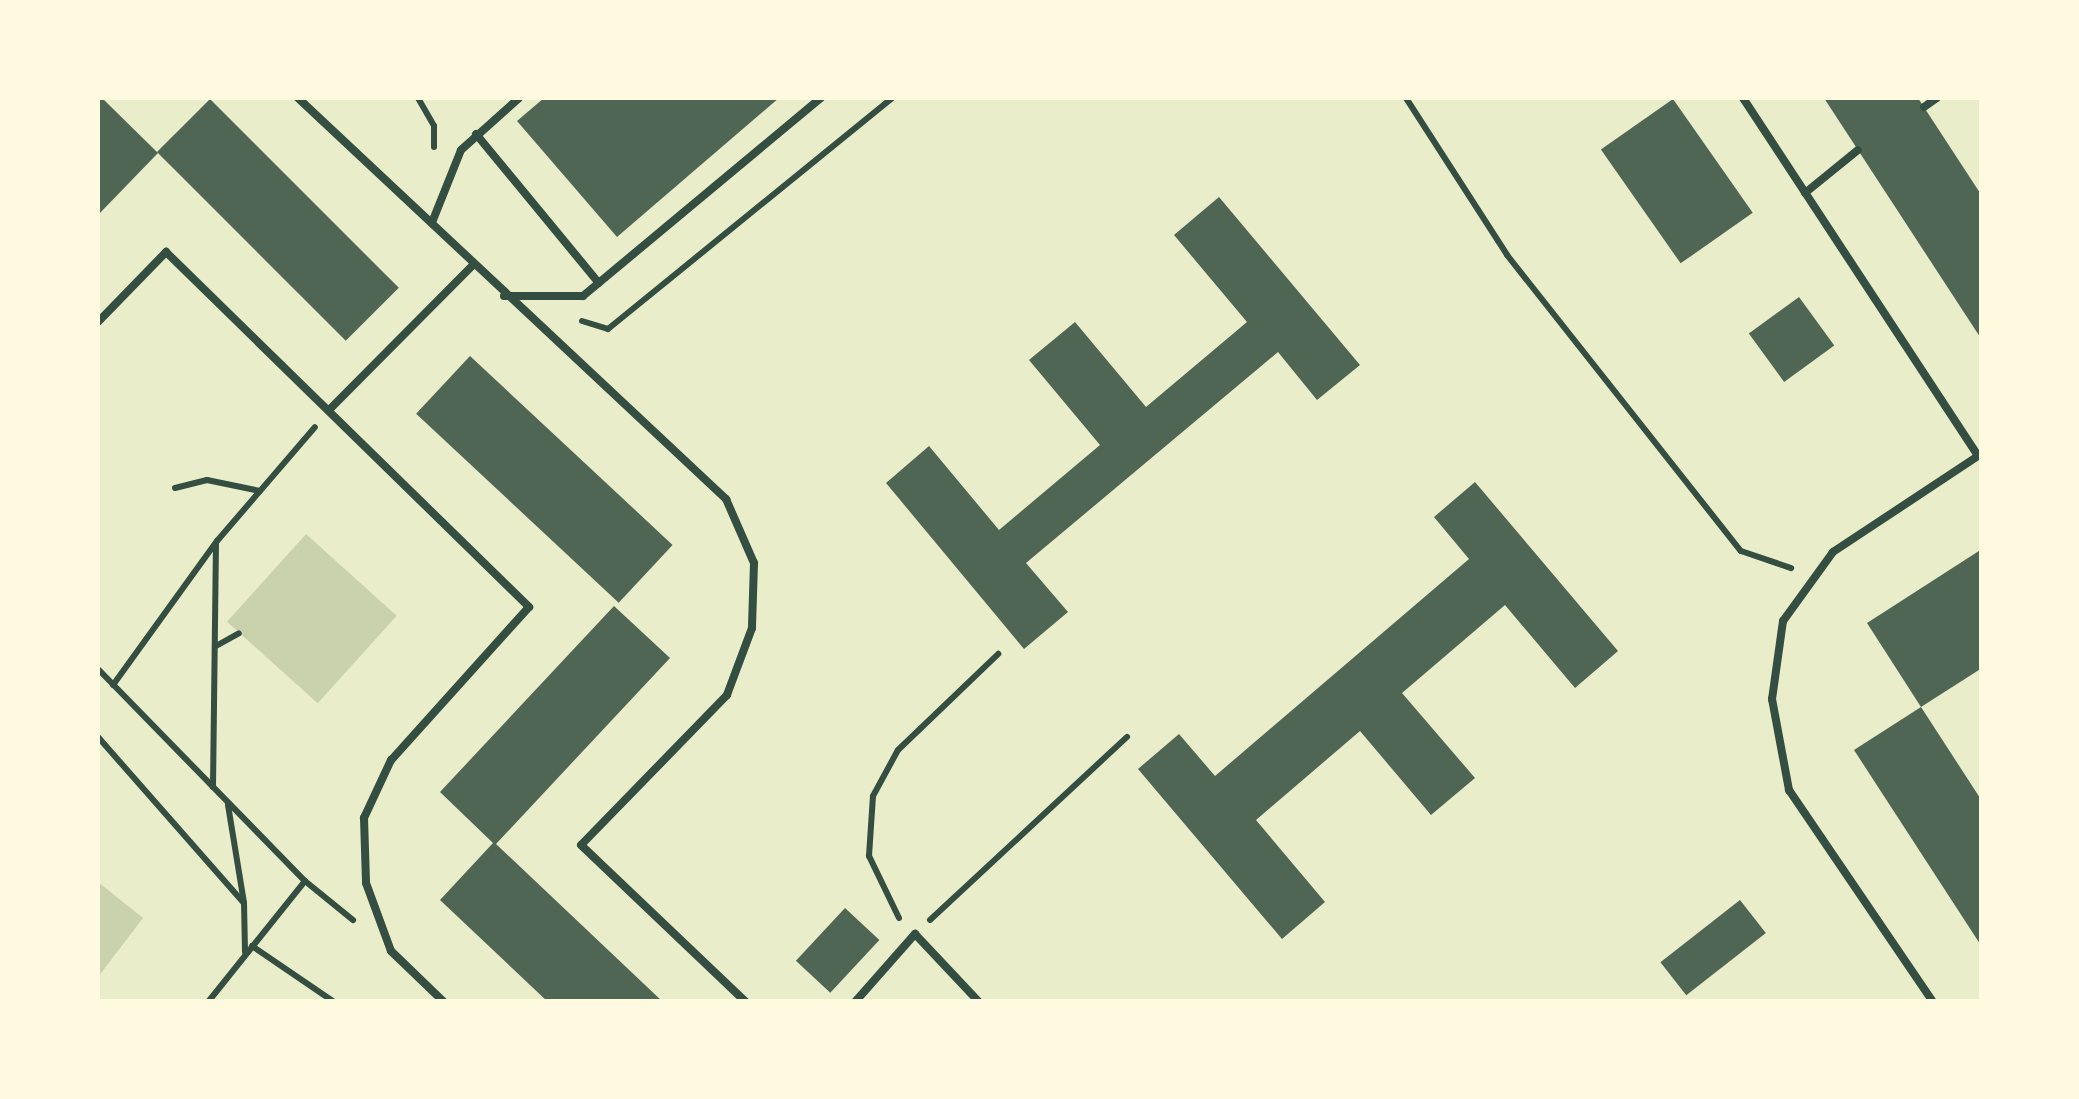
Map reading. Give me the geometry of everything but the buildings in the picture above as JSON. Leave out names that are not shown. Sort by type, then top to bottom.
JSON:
[{"type":"lane","points":[[298,98],[433,220],[504,296],[726,498],[754,563],[752,628],[727,696],[581,845],[746,1002]]},
{"type":"lane","points":[[433,220],[461,150],[519,98]]},
{"type":"lane","points":[[504,296],[583,296],[821,98]]},
{"type":"lane","points":[[1743,98],[1978,456],[1834,552],[1783,622],[1772,699],[1790,790],[1934,1002]]},
{"type":"lane","points":[[1924,107],[1937,98]]},
{"type":"lane","points":[[476,134],[599,283]]},
{"type":"lane","points":[[1805,194],[1858,150]]},
{"type":"lane","points":[[98,322],[166,252],[529,607],[391,760],[364,818],[366,883],[391,951],[444,1002]]},
{"type":"lane","points":[[329,410],[473,264]]},
{"type":"lane","points":[[856,1002],[915,934],[979,1002]]},
{"type":"path","points":[[574,318],[608,329],[892,98]]},
{"type":"path","points":[[1406,98],[1507,255],[1741,551],[1816,576]]},
{"type":"path","points":[[113,685],[216,541],[329,410]]},
{"type":"path","points":[[176,488],[207,480],[260,491]]},
{"type":"path","points":[[213,788],[216,541]]},
{"type":"path","points":[[215,647],[239,632]]},
{"type":"path","points":[[998,654],[898,750],[873,796],[869,856],[877,882],[915,934],[1127,737]]},
{"type":"path","points":[[98,669],[306,881],[391,951]]},
{"type":"path","points":[[98,737],[244,903]]},
{"type":"path","points":[[228,802],[244,903],[245,953]]},
{"type":"path","points":[[208,1002],[306,881]]},
{"type":"path","points":[[252,946],[334,1002]]},
{"type":"green space","points":[[306,534],[397,616],[318,703],[227,622]]},
{"type":"green space","points":[[98,882],[143,918],[98,977]]}]
